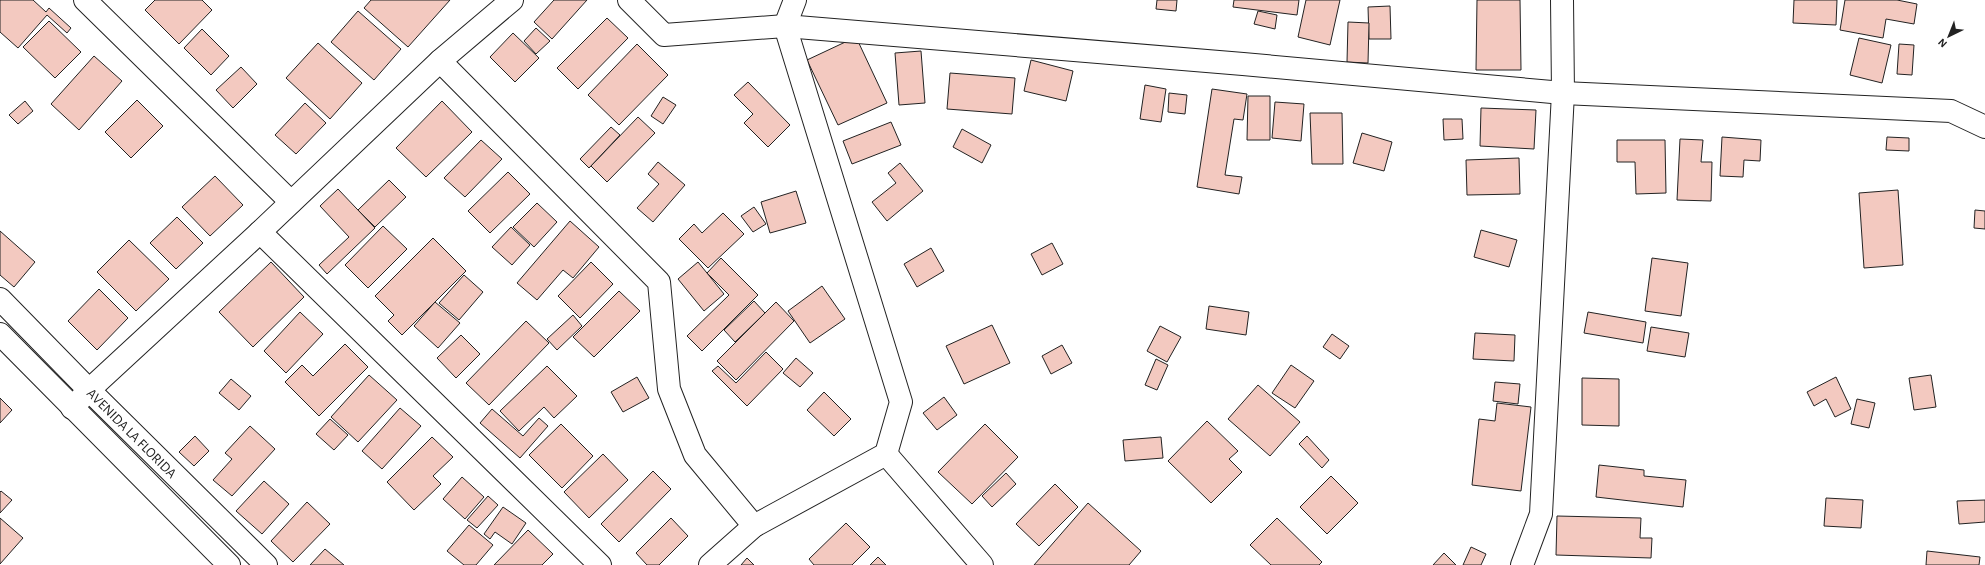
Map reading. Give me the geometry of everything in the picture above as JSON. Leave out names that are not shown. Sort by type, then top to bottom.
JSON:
[{"type":"street","points":[[85,0],[291,202]]},
{"type":"street","points":[[628,0],[664,34],[785,26],[1243,64],[1563,93],[1952,111],[1985,127]]},
{"type":"street","points":[[710,565],[754,526],[886,454],[901,402],[785,26],[795,0]]},
{"type":"street","points":[[1522,565],[1541,514],[1563,93],[1562,0]]},
{"type":"street","points":[[72,408],[89,390],[260,232],[503,3]]},
{"type":"street","points":[[440,61],[659,282],[669,389],[695,455],[754,526]]},
{"type":"street","points":[[260,232],[600,565]]},
{"type":"street","name":"AVENIDA LA FLORIDA","points":[[0,299],[89,390],[266,565]]},
{"type":"street","points":[[0,334],[229,565]]},
{"type":"street","points":[[886,454],[982,565]]},
{"type":"building","points":[[0,0],[33,0],[46,12],[49,8],[71,28],[67,33],[47,15],[18,48],[0,32]]},
{"type":"building","points":[[155,0],[202,0],[212,10],[179,44],[145,10]]},
{"type":"building","points":[[371,0],[450,0],[408,47],[364,8]]},
{"type":"building","points":[[554,0],[587,0],[552,39],[534,22]]},
{"type":"building","points":[[1157,0],[1177,0],[1176,11],[1156,9]]},
{"type":"building","points":[[1234,0],[1299,0],[1297,15],[1233,7]]},
{"type":"building","points":[[1306,0],[1340,0],[1330,45],[1298,37]]},
{"type":"building","points":[[1477,0],[1520,0],[1521,70],[1476,70]]},
{"type":"building","points":[[1794,0],[1837,0],[1836,25],[1793,23]]},
{"type":"building","points":[[1845,0],[1897,0],[1917,4],[1914,24],[1886,19],[1883,38],[1840,30]]},
{"type":"building","points":[[1390,6],[1391,39],[1369,39],[1368,7]]},
{"type":"building","points":[[358,11],[401,49],[374,80],[331,42]]},
{"type":"building","points":[[1258,11],[1277,15],[1275,29],[1254,24]]},
{"type":"building","points":[[607,18],[628,38],[578,89],[557,68]]},
{"type":"building","points":[[49,21],[81,52],[55,78],[23,47]]},
{"type":"building","points":[[1348,22],[1369,23],[1368,63],[1347,62]]},
{"type":"building","points":[[536,28],[550,41],[536,54],[524,41]]},
{"type":"building","points":[[202,29],[229,56],[211,75],[184,48]]},
{"type":"building","points":[[513,33],[539,58],[515,82],[490,57]]},
{"type":"building","points":[[856,37],[887,103],[838,125],[807,60]]},
{"type":"building","points":[[1859,38],[1891,45],[1882,83],[1850,75]]},
{"type":"building","points":[[318,43],[362,83],[330,119],[286,78]]},
{"type":"building","points":[[637,44],[668,75],[619,125],[588,95]]},
{"type":"building","points":[[1899,44],[1914,45],[1912,75],[1897,74]]},
{"type":"building","points":[[921,51],[925,103],[899,105],[895,53]]},
{"type":"building","points":[[94,56],[122,81],[79,130],[51,104]]},
{"type":"building","points":[[1031,60],[1073,71],[1066,101],[1024,91]]},
{"type":"building","points":[[241,67],[257,84],[233,108],[216,90]]},
{"type":"building","points":[[950,73],[1015,78],[1012,114],[947,109]]},
{"type":"building","points":[[748,82],[790,125],[768,147],[744,123],[753,114],[734,95]]},
{"type":"building","points":[[1145,85],[1166,89],[1161,122],[1140,119]]},
{"type":"building","points":[[1212,89],[1247,94],[1243,120],[1234,119],[1225,175],[1242,177],[1239,194],[1197,187]]},
{"type":"building","points":[[1169,93],[1187,95],[1185,114],[1168,112]]},
{"type":"building","points":[[1248,96],[1270,96],[1270,140],[1247,140]]},
{"type":"building","points":[[663,97],[676,105],[663,124],[651,116]]},
{"type":"building","points":[[137,100],[163,126],[131,158],[105,132]]},
{"type":"building","points":[[25,101],[33,111],[18,124],[9,115]]},
{"type":"building","points":[[442,101],[472,132],[426,177],[396,148]]},
{"type":"building","points":[[1275,102],[1304,104],[1301,141],[1272,138]]},
{"type":"building","points":[[305,103],[326,123],[296,154],[275,135]]},
{"type":"building","points":[[1481,108],[1536,110],[1534,149],[1480,146]]},
{"type":"building","points":[[1310,113],[1342,113],[1343,164],[1312,164]]},
{"type":"building","points":[[638,117],[655,133],[607,182],[591,166]]},
{"type":"building","points":[[1443,119],[1462,119],[1463,139],[1444,140]]},
{"type":"building","points":[[891,122],[901,145],[852,164],[843,141]]},
{"type":"building","points":[[611,127],[620,135],[589,168],[580,159]]},
{"type":"building","points":[[962,129],[991,145],[982,163],[953,147]]},
{"type":"building","points":[[1362,133],[1392,142],[1384,171],[1353,163]]},
{"type":"building","points":[[1722,137],[1761,140],[1760,161],[1744,160],[1743,177],[1720,176]]},
{"type":"building","points":[[1887,137],[1909,138],[1909,151],[1886,150]]},
{"type":"building","points":[[1680,139],[1703,140],[1701,162],[1712,162],[1711,201],[1677,200]]},
{"type":"building","points":[[481,140],[502,159],[465,197],[444,178]]},
{"type":"building","points":[[1617,140],[1665,140],[1666,193],[1636,194],[1635,162],[1617,162]]},
{"type":"building","points":[[1519,158],[1520,194],[1467,195],[1466,160]]},
{"type":"building","points":[[658,162],[685,185],[653,222],[637,208],[659,184],[648,174]]},
{"type":"building","points":[[900,163],[923,191],[887,221],[872,202],[896,183],[888,173]]},
{"type":"building","points":[[508,172],[530,194],[490,233],[468,211]]},
{"type":"building","points":[[215,176],[243,205],[210,236],[182,207]]},
{"type":"building","points":[[389,180],[406,197],[375,227],[358,210]]},
{"type":"building","points":[[338,189],[375,228],[327,274],[319,265],[349,237],[320,206]]},
{"type":"building","points":[[1898,190],[1903,265],[1864,268],[1859,193]]},
{"type":"building","points":[[796,191],[806,223],[770,233],[761,202]]},
{"type":"building","points":[[537,203],[557,222],[534,247],[513,227]]},
{"type":"building","points":[[754,207],[766,224],[753,232],[741,216]]},
{"type":"building","points":[[1975,210],[1985,211],[1985,229],[1974,228]]},
{"type":"building","points":[[723,213],[744,234],[708,268],[679,239],[694,224],[702,233]]},
{"type":"building","points":[[177,217],[203,243],[176,269],[150,243]]},
{"type":"building","points":[[570,221],[599,247],[573,278],[563,270],[537,300],[517,283]]},
{"type":"building","points":[[383,226],[407,249],[368,288],[345,265]]},
{"type":"building","points":[[511,227],[530,245],[512,265],[492,247]]},
{"type":"building","points":[[1481,230],[1517,240],[1509,267],[1474,257]]},
{"type":"building","points":[[0,231],[35,262],[14,287],[0,275]]},
{"type":"building","points":[[433,238],[466,271],[402,335],[388,321],[394,315],[375,296]]},
{"type":"building","points":[[129,240],[169,279],[136,311],[97,272]]},
{"type":"building","points":[[1052,243],[1063,264],[1042,275],[1031,254]]},
{"type":"building","points":[[931,248],[944,271],[917,287],[904,264]]},
{"type":"building","points":[[721,258],[758,295],[702,351],[687,336],[729,295],[707,273]]},
{"type":"building","points":[[1652,258],[1688,263],[1681,316],[1645,311]]},
{"type":"building","points":[[271,262],[304,297],[253,347],[219,312]]},
{"type":"building","points":[[591,262],[613,284],[580,318],[558,296]]},
{"type":"building","points":[[698,262],[724,294],[704,311],[678,279]]},
{"type":"building","points":[[464,275],[483,292],[459,320],[439,303]]},
{"type":"building","points":[[822,286],[845,319],[810,343],[788,311]]},
{"type":"building","points":[[99,289],[128,318],[97,350],[68,321]]},
{"type":"building","points":[[619,291],[640,311],[594,357],[573,337]]},
{"type":"building","points":[[754,301],[765,313],[735,342],[724,330]]},
{"type":"building","points":[[435,302],[460,323],[438,348],[414,326]]},
{"type":"building","points":[[776,302],[794,321],[736,380],[717,361]]},
{"type":"building","points":[[1209,306],[1249,312],[1246,335],[1206,329]]},
{"type":"building","points":[[300,312],[323,334],[286,373],[264,351]]},
{"type":"building","points":[[1588,312],[1646,322],[1643,343],[1584,333]]},
{"type":"building","points":[[573,315],[582,326],[557,350],[547,339]]},
{"type":"building","points":[[526,321],[549,343],[489,405],[466,383]]},
{"type":"building","points":[[992,325],[1010,363],[964,384],[946,346]]},
{"type":"building","points":[[1160,326],[1181,337],[1167,362],[1147,351]]},
{"type":"building","points":[[1651,327],[1689,333],[1685,357],[1647,351]]},
{"type":"building","points":[[1475,333],[1515,335],[1514,361],[1473,359]]},
{"type":"building","points":[[1332,334],[1349,346],[1340,359],[1323,347]]},
{"type":"building","points":[[461,335],[480,354],[456,378],[437,358]]},
{"type":"building","points":[[345,344],[368,367],[319,416],[285,382],[302,365],[313,376]]},
{"type":"building","points":[[1062,345],[1072,363],[1051,374],[1042,356]]},
{"type":"building","points":[[766,352],[783,369],[747,406],[712,371],[718,366],[736,383]]},
{"type":"building","points":[[796,358],[813,373],[800,387],[783,373]]},
{"type":"building","points":[[1156,359],[1168,365],[1157,390],[1145,385]]},
{"type":"building","points":[[1291,365],[1314,381],[1295,408],[1272,393]]},
{"type":"building","points":[[547,366],[577,396],[554,418],[544,407],[519,431],[500,411]]},
{"type":"building","points":[[369,375],[397,400],[358,442],[331,417]]},
{"type":"building","points":[[1931,375],[1936,407],[1914,410],[1909,378]]},
{"type":"building","points":[[637,377],[649,398],[623,412],[611,392]]},
{"type":"building","points":[[1836,377],[1851,409],[1835,417],[1826,399],[1814,406],[1807,392]]},
{"type":"building","points":[[1582,378],[1619,379],[1619,426],[1582,425]]},
{"type":"building","points":[[231,379],[251,396],[239,410],[219,393]]},
{"type":"building","points":[[1495,382],[1520,384],[1518,404],[1493,401]]},
{"type":"building","points":[[1258,385],[1300,422],[1270,456],[1228,419]]},
{"type":"building","points":[[824,392],[851,419],[834,436],[807,410]]},
{"type":"building","points":[[944,397],[957,415],[937,430],[923,413]]},
{"type":"building","points":[[0,398],[12,410],[0,423]]},
{"type":"building","points":[[1857,399],[1875,403],[1869,428],[1851,424]]},
{"type":"building","points":[[1497,403],[1531,407],[1521,491],[1472,485],[1479,419],[1495,421]]},
{"type":"building","points":[[400,408],[421,426],[382,469],[362,451]]},
{"type":"building","points":[[492,409],[523,436],[539,418],[548,426],[520,458],[480,423]]},
{"type":"building","points":[[330,419],[348,435],[334,450],[316,434]]},
{"type":"building","points":[[1207,421],[1238,451],[1229,459],[1242,472],[1211,503],[1168,461]]},
{"type":"building","points":[[561,424],[593,456],[562,488],[529,455]]},
{"type":"building","points":[[985,424],[1018,457],[972,504],[938,472]]},
{"type":"building","points":[[250,426],[275,449],[232,496],[213,480],[232,459],[225,453]]},
{"type":"building","points":[[195,436],[209,451],[194,466],[179,452]]},
{"type":"building","points":[[1307,436],[1329,460],[1322,468],[1299,444]]},
{"type":"building","points":[[432,437],[453,457],[433,476],[441,484],[414,510],[387,482]]},
{"type":"building","points":[[1161,437],[1163,458],[1125,461],[1123,440]]},
{"type":"building","points":[[603,454],[628,480],[589,518],[564,492]]},
{"type":"building","points":[[1599,465],[1644,470],[1644,476],[1686,480],[1683,507],[1596,497]]},
{"type":"building","points":[[653,471],[671,489],[619,542],[601,524]]},
{"type":"building","points":[[1006,473],[1016,484],[992,507],[982,496]]},
{"type":"building","points":[[1331,476],[1358,503],[1327,534],[1300,507]]},
{"type":"building","points":[[462,477],[484,497],[465,519],[443,499]]},
{"type":"building","points":[[264,481],[289,504],[262,534],[236,511]]},
{"type":"building","points":[[1055,484],[1078,507],[1039,546],[1016,524]]},
{"type":"building","points":[[1,491],[12,500],[0,513],[0,492]]},
{"type":"building","points":[[488,496],[498,505],[477,528],[467,520]]},
{"type":"building","points":[[1826,498],[1863,500],[1861,528],[1824,526]]},
{"type":"building","points":[[1985,500],[1985,522],[1959,524],[1957,501]]},
{"type":"building","points":[[307,502],[330,524],[293,562],[271,541]]},
{"type":"building","points":[[1088,503],[1141,551],[1129,565],[1034,565]]},
{"type":"building","points":[[503,507],[526,523],[512,544],[495,532],[490,539],[484,534]]},
{"type":"building","points":[[1557,516],[1641,518],[1640,538],[1652,538],[1651,558],[1556,555]]},
{"type":"building","points":[[0,518],[23,538],[0,564]]},
{"type":"building","points":[[671,518],[688,536],[659,565],[647,565],[636,553]]},
{"type":"building","points":[[1277,518],[1322,562],[1319,565],[1271,565],[1250,545]]},
{"type":"building","points":[[846,523],[870,547],[852,565],[814,565],[809,559]]},
{"type":"building","points":[[469,525],[493,545],[476,565],[464,565],[447,551]]},
{"type":"building","points":[[528,530],[553,554],[542,565],[494,565]]},
{"type":"building","points":[[1471,547],[1486,554],[1481,565],[1463,565]]},
{"type":"building","points":[[325,549],[344,565],[310,565]]},
{"type":"building","points":[[1927,551],[1980,557],[1979,565],[1926,565]]},
{"type":"building","points":[[1444,553],[1456,565],[1433,565]]},
{"type":"building","points":[[878,557],[886,565],[870,565]]},
{"type":"building","points":[[747,558],[754,565],[741,565]]}]
